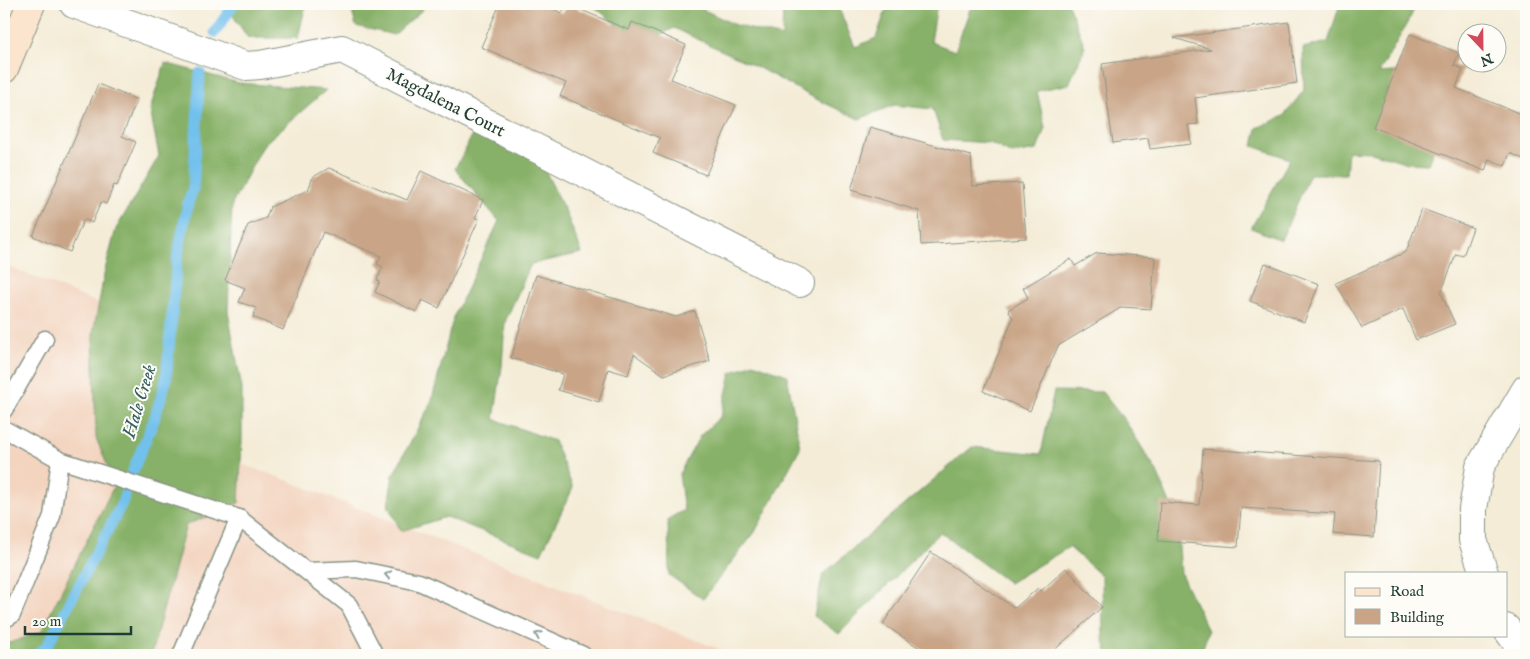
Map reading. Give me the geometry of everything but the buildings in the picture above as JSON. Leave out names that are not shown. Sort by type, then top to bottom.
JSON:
[{"type":"main road","points":[[4,69],[31,4]]},
{"type":"street","name":"Magdalena Court","points":[[74,4],[246,66],[342,49],[800,283]]},
{"type":"street","points":[[1484,572],[1473,540],[1473,509],[1480,467],[1526,389]]},
{"type":"street","points":[[1508,631],[1526,655]]},
{"type":"lane","points":[[4,410],[45,339]]},
{"type":"lane","points":[[4,429],[60,460],[239,518],[349,604],[375,655]]},
{"type":"lane","points":[[4,620],[12,615],[52,516],[60,460]]},
{"type":"lane","points":[[181,655],[239,518]]},
{"type":"lane","points":[[307,571],[356,569],[419,582],[582,655]]},
{"type":"shaded area","points":[[4,265],[118,311],[127,425],[273,475],[734,655],[4,655]]},
{"type":"green space","points":[[225,4],[306,4],[298,38],[248,38]]},
{"type":"green space","points":[[350,4],[426,4],[422,10],[394,35],[356,26]]},
{"type":"green space","points":[[591,4],[692,4],[735,25],[782,37],[783,4],[837,4],[855,47],[876,38],[888,4],[937,4],[931,42],[955,51],[970,9],[1007,4],[1068,4],[1085,47],[1069,84],[1037,91],[1045,128],[1037,150],[1012,154],[990,143],[943,140],[933,109],[894,105],[859,119],[816,99],[759,68],[674,28],[641,44]]},
{"type":"green space","points":[[1340,4],[1416,4],[1379,73],[1408,71],[1442,128],[1428,164],[1408,163],[1372,152],[1348,151],[1346,174],[1310,174],[1281,240],[1251,228],[1290,159],[1253,146],[1257,128],[1284,116],[1304,90],[1303,48],[1328,42]]},
{"type":"green space","points":[[165,63],[239,83],[326,90],[264,144],[232,204],[228,312],[242,389],[239,503],[186,525],[151,655],[4,655],[4,645],[41,632],[115,484],[96,438],[93,334],[105,270],[116,229],[159,156],[150,109]]},
{"type":"green space","points":[[473,134],[537,154],[566,213],[582,253],[531,264],[505,322],[502,366],[494,419],[554,441],[573,488],[541,554],[446,517],[401,531],[388,506],[393,475],[431,403],[454,316],[499,221],[455,169]]},
{"type":"green space","points":[[753,363],[787,375],[800,448],[755,532],[703,599],[669,575],[668,519],[684,510],[679,474],[700,436],[721,416],[731,373]]},
{"type":"green space","points":[[1054,391],[1102,392],[1126,422],[1157,472],[1177,521],[1181,574],[1208,631],[1201,655],[1108,655],[1103,637],[1102,576],[1069,547],[1009,583],[940,532],[839,634],[814,616],[823,574],[972,447],[1041,454]]},
{"type":"waterway","name":"Hale Creek","points":[[215,32],[234,4]]},
{"type":"waterway","name":"Hale Creek","points":[[37,655],[47,646],[122,503],[154,420],[166,381],[177,259],[188,203],[193,189],[200,73]]}]
